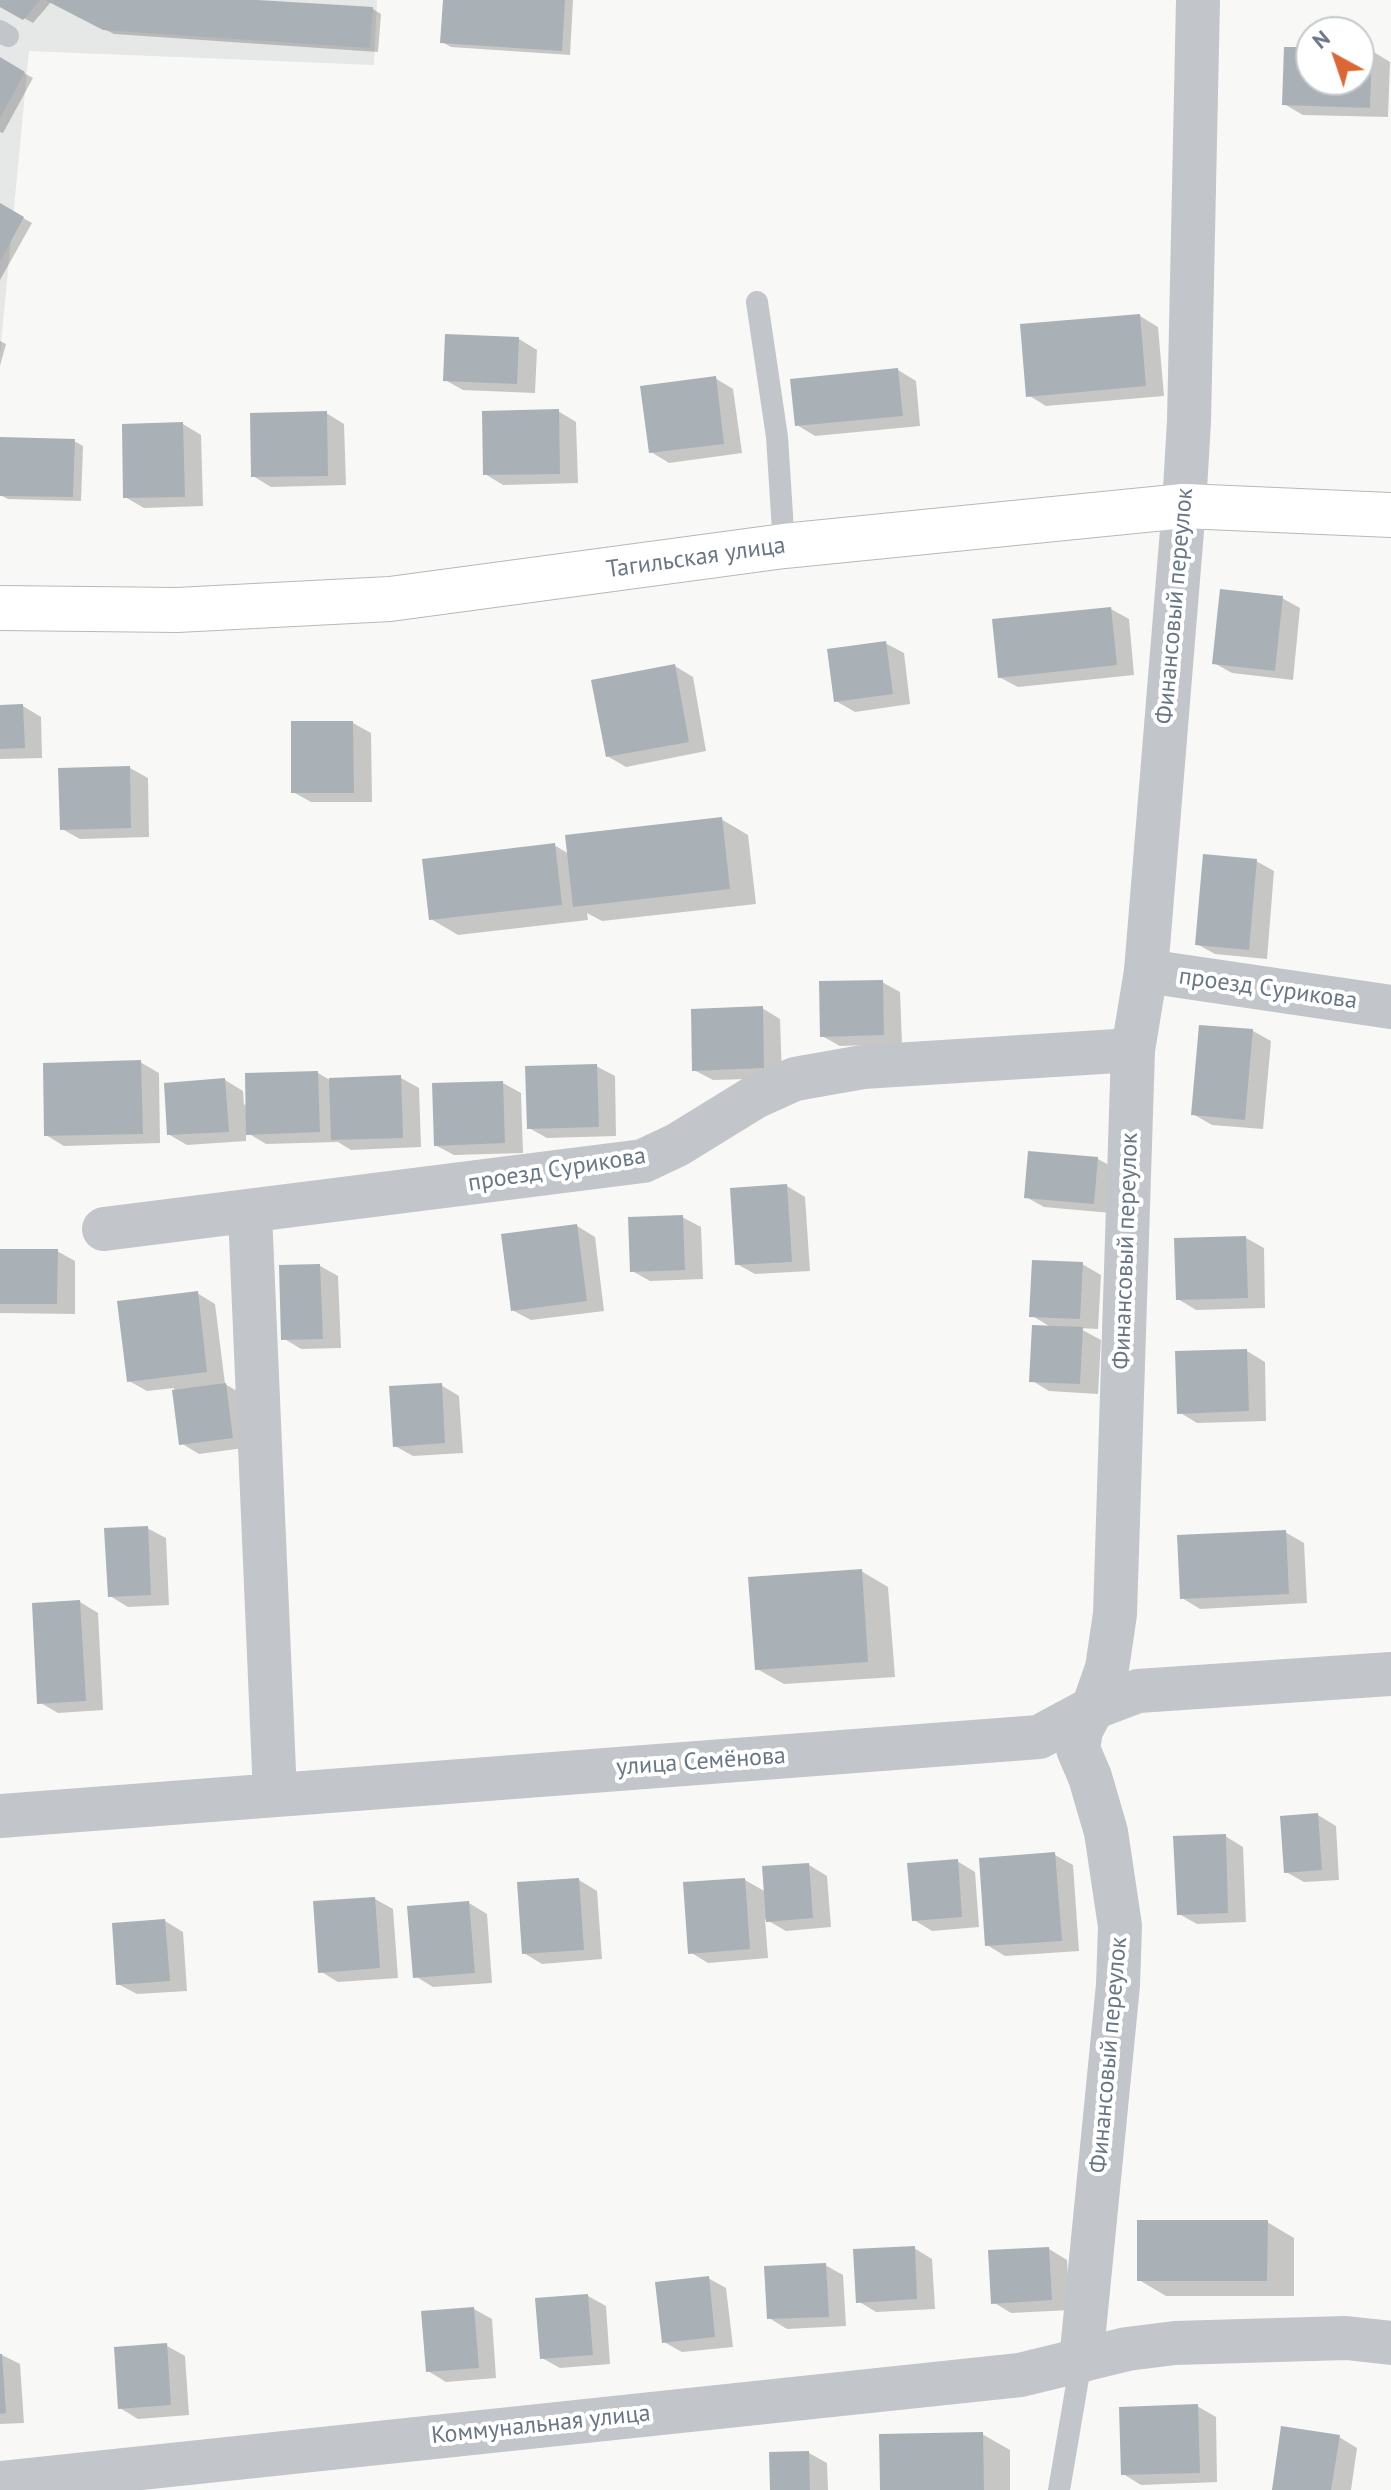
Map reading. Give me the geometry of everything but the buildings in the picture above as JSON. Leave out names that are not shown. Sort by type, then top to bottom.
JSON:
[{"type":"main road","name":"Тагильская улица","points":[[0,608],[177,610],[390,599],[784,546],[1184,506],[1391,515]]},
{"type":"street","name":"Финансовый переулок","points":[[1081,2361],[1118,1985],[1120,1926],[1106,1832],[1090,1777],[1078,1749],[1081,1730],[1093,1708],[1107,1668],[1115,1614],[1133,1050],[1146,971],[1189,421],[1198,0]]},
{"type":"street","name":"проезд Сурикова","points":[[1146,971],[1391,1007]]},
{"type":"street","name":"проезд Сурикова","points":[[104,1229],[250,1213],[643,1161],[677,1145],[755,1097],[795,1079],[863,1067],[1133,1050]]},
{"type":"street","points":[[250,1213],[275,1794]]},
{"type":"street","name":"улица Семёнова","points":[[0,1816],[1039,1737],[1093,1708],[1138,1691],[1391,1674]]},
{"type":"street","name":"Коммунальная улица","points":[[0,2483],[1020,2375],[1127,2349],[1175,2343],[1346,2338],[1391,2343]]},
{"type":"lane","points":[[757,302],[777,437],[784,546]]},
{"type":"lane","name":"Финансовый переулок","points":[[1059,2490],[1081,2361]]},
{"type":"shaded area","points":[[0,0],[377,0],[374,65],[29,51],[0,354]]}]
